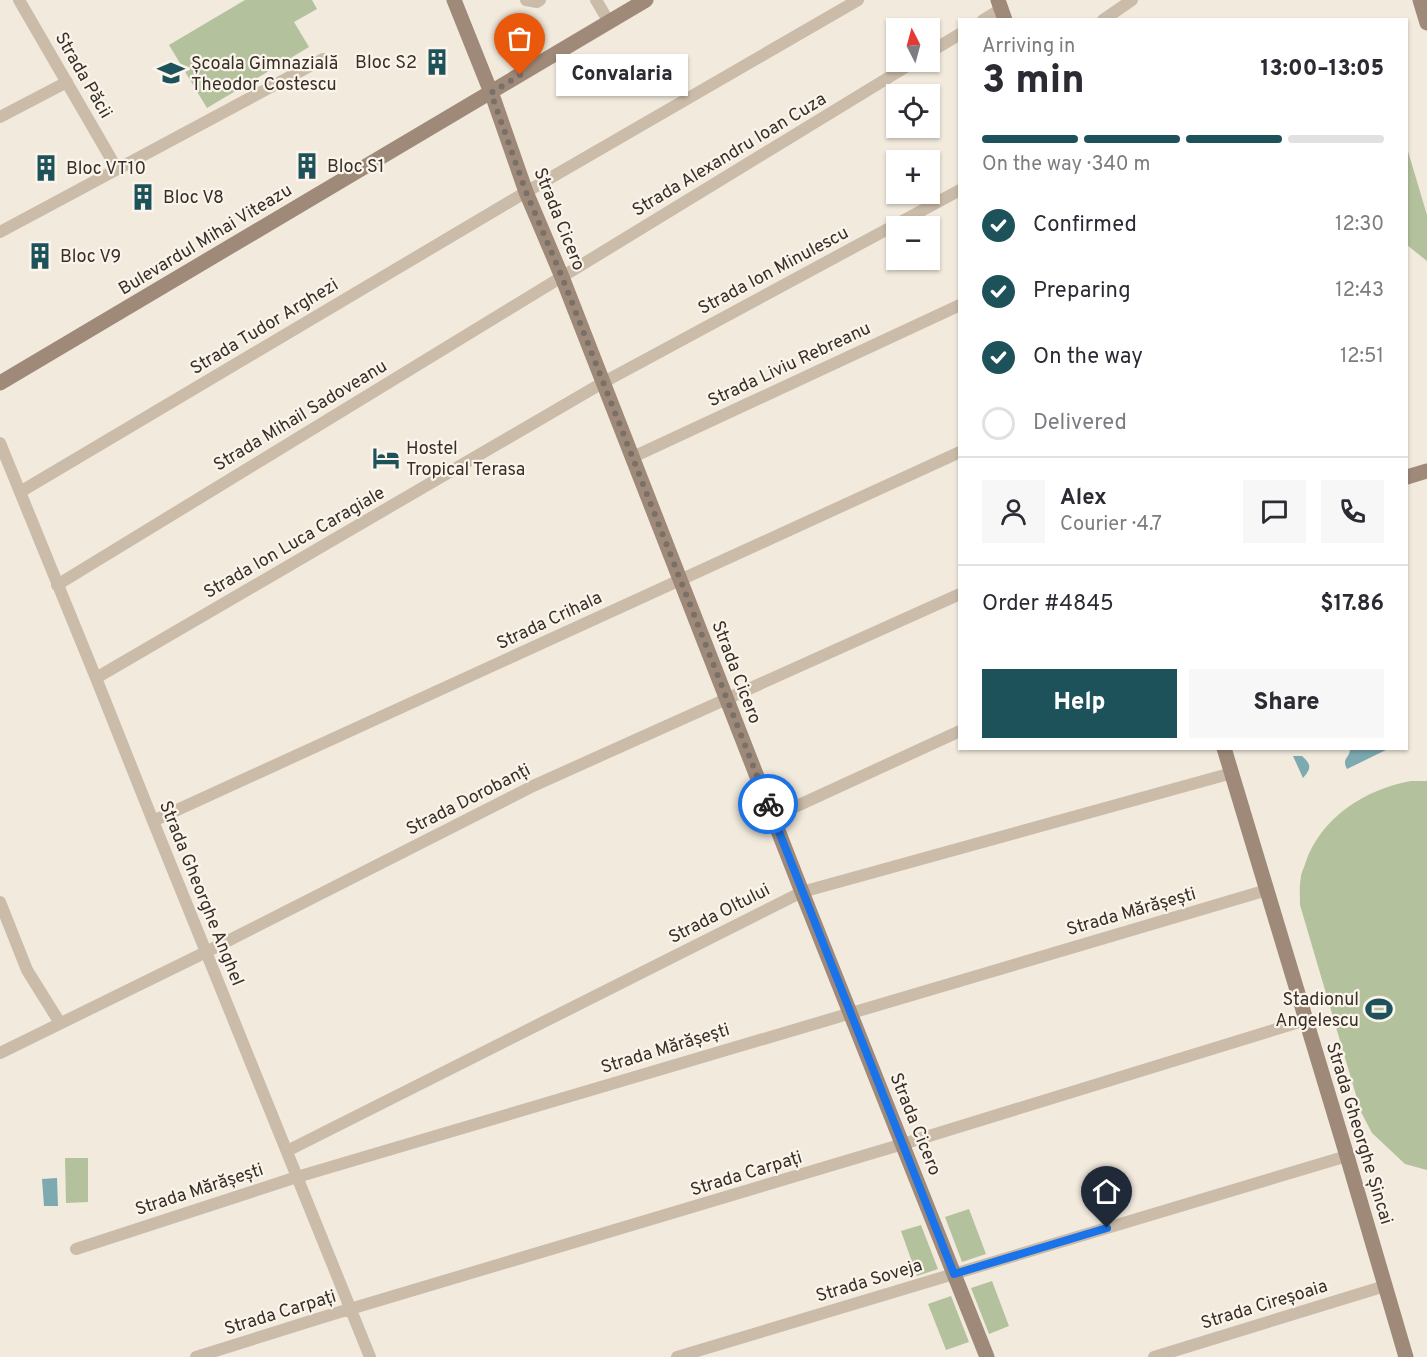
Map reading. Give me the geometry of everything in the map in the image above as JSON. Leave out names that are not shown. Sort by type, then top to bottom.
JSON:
[{"type":"street","name":"Strada Păcii","points":[[20,0],[117,169]]},
{"type":"street","name":"Strada Cicero","points":[[454,0],[491,93],[526,192],[604,382],[802,891],[987,1357]]},
{"type":"street","points":[[526,0],[537,2],[540,0]]},
{"type":"street","points":[[597,0],[609,22]]},
{"type":"street","name":"Bulevardul Mihai Viteazu","points":[[0,383],[646,0]]},
{"type":"street","name":"Strada Tudor Arghezi","points":[[20,492],[526,192],[858,0]]},
{"type":"street","points":[[1106,18],[1132,0]]},
{"type":"street","points":[[1420,0],[1427,23]]},
{"type":"street","points":[[986,18],[1001,9]]},
{"type":"street","points":[[940,46],[958,35]]},
{"type":"street","points":[[0,232],[323,58]]},
{"type":"street","name":"Strada Alexandru Ioan Cuza","points":[[562,277],[898,72]]},
{"type":"street","points":[[0,117],[67,82]]},
{"type":"street","name":"Strada Ion Minulescu","points":[[604,382],[958,191]]},
{"type":"street","name":"Strada Mihail Sadoveanu","points":[[57,585],[562,277]]},
{"type":"street","name":"Strada Liviu Rebreanu","points":[[633,457],[958,306]]},
{"type":"street","name":"Strada Ion Luca Caragiale","points":[[96,678],[604,382]]},
{"type":"street","name":"Strada Gheorghe Anghel","points":[[0,443],[370,1357]]},
{"type":"street","name":"Strada Crihala","points":[[153,821],[958,453]]},
{"type":"street","points":[[1408,477],[1427,471]]},
{"type":"street","name":"Strada Dorobanți","points":[[0,1053],[206,952],[533,786],[958,595]]},
{"type":"street","points":[[773,817],[958,732]]},
{"type":"street","name":"Strada Gheorghe Șincai","points":[[1225,750],[1406,1357]]},
{"type":"street","name":"Strada Oltului","points":[[287,1151],[802,891],[1232,773]]},
{"type":"street","name":"Strada Mărășești","points":[[76,1248],[297,1177],[1267,890]]},
{"type":"street","points":[[0,902],[27,970],[60,1023]]},
{"type":"street","name":"Strada Carpați","points":[[196,1357],[1306,1020]]},
{"type":"street","name":"Strada Soveja","points":[[677,1357],[1347,1156]]},
{"type":"street","name":"Strada Cireșoaia","points":[[1154,1357],[1385,1286]]},
{"type":"green space","points":[[245,0],[312,0],[317,9],[294,22],[309,47],[207,108],[169,45]]},
{"type":"green space","points":[[1408,151],[1427,215],[1427,261],[1408,246]]},
{"type":"green space","name":"Stadionul Angelescu","points":[[1411,781],[1427,781],[1427,1170],[1405,1164],[1372,1133],[1361,1112],[1300,905],[1301,874],[1321,833],[1346,808],[1361,799],[1377,791]]},
{"type":"green space","points":[[65,1158],[88,1158],[88,1202],[66,1203]]},
{"type":"green space","points":[[969,1209],[986,1254],[962,1262],[945,1217]]},
{"type":"green space","points":[[921,1225],[938,1269],[917,1276],[901,1231]]},
{"type":"green space","points":[[992,1281],[1009,1326],[989,1334],[971,1288]]},
{"type":"green space","points":[[951,1296],[969,1342],[946,1350],[928,1304]]},
{"type":"water","points":[[1350,750],[1386,750],[1347,769],[1345,760]]},
{"type":"water","points":[[1293,756],[1302,756],[1309,764],[1309,769],[1303,778]]},
{"type":"water","points":[[57,1178],[58,1206],[44,1206],[42,1179]]},
{"type":"way so far","points":[[520,75],[491,93],[526,192],[562,277],[768,804]]},
{"type":"place","name":"Bloc S2","points":[[437,62]]},
{"type":"place","name":"Școala Gimnazială Theodor Costescu","points":[[171,73]]},
{"type":"place","name":"Convalaria","points":[[520,75]]},
{"type":"place","name":"Bloc S1","points":[[307,166]]},
{"type":"place","name":"Bloc VT10","points":[[46,168]]},
{"type":"place","name":"Bloc V8","points":[[143,197]]},
{"type":"place","name":"Bloc V9","points":[[40,256]]},
{"type":"place","name":"Hostel Tropical Terasa","points":[[386,458]]},
{"type":"place","name":"Stadionul Angelescu","points":[[1379,1009]]},
{"type":"route","points":[[768,804],[954,1274],[1107,1228]]}]
